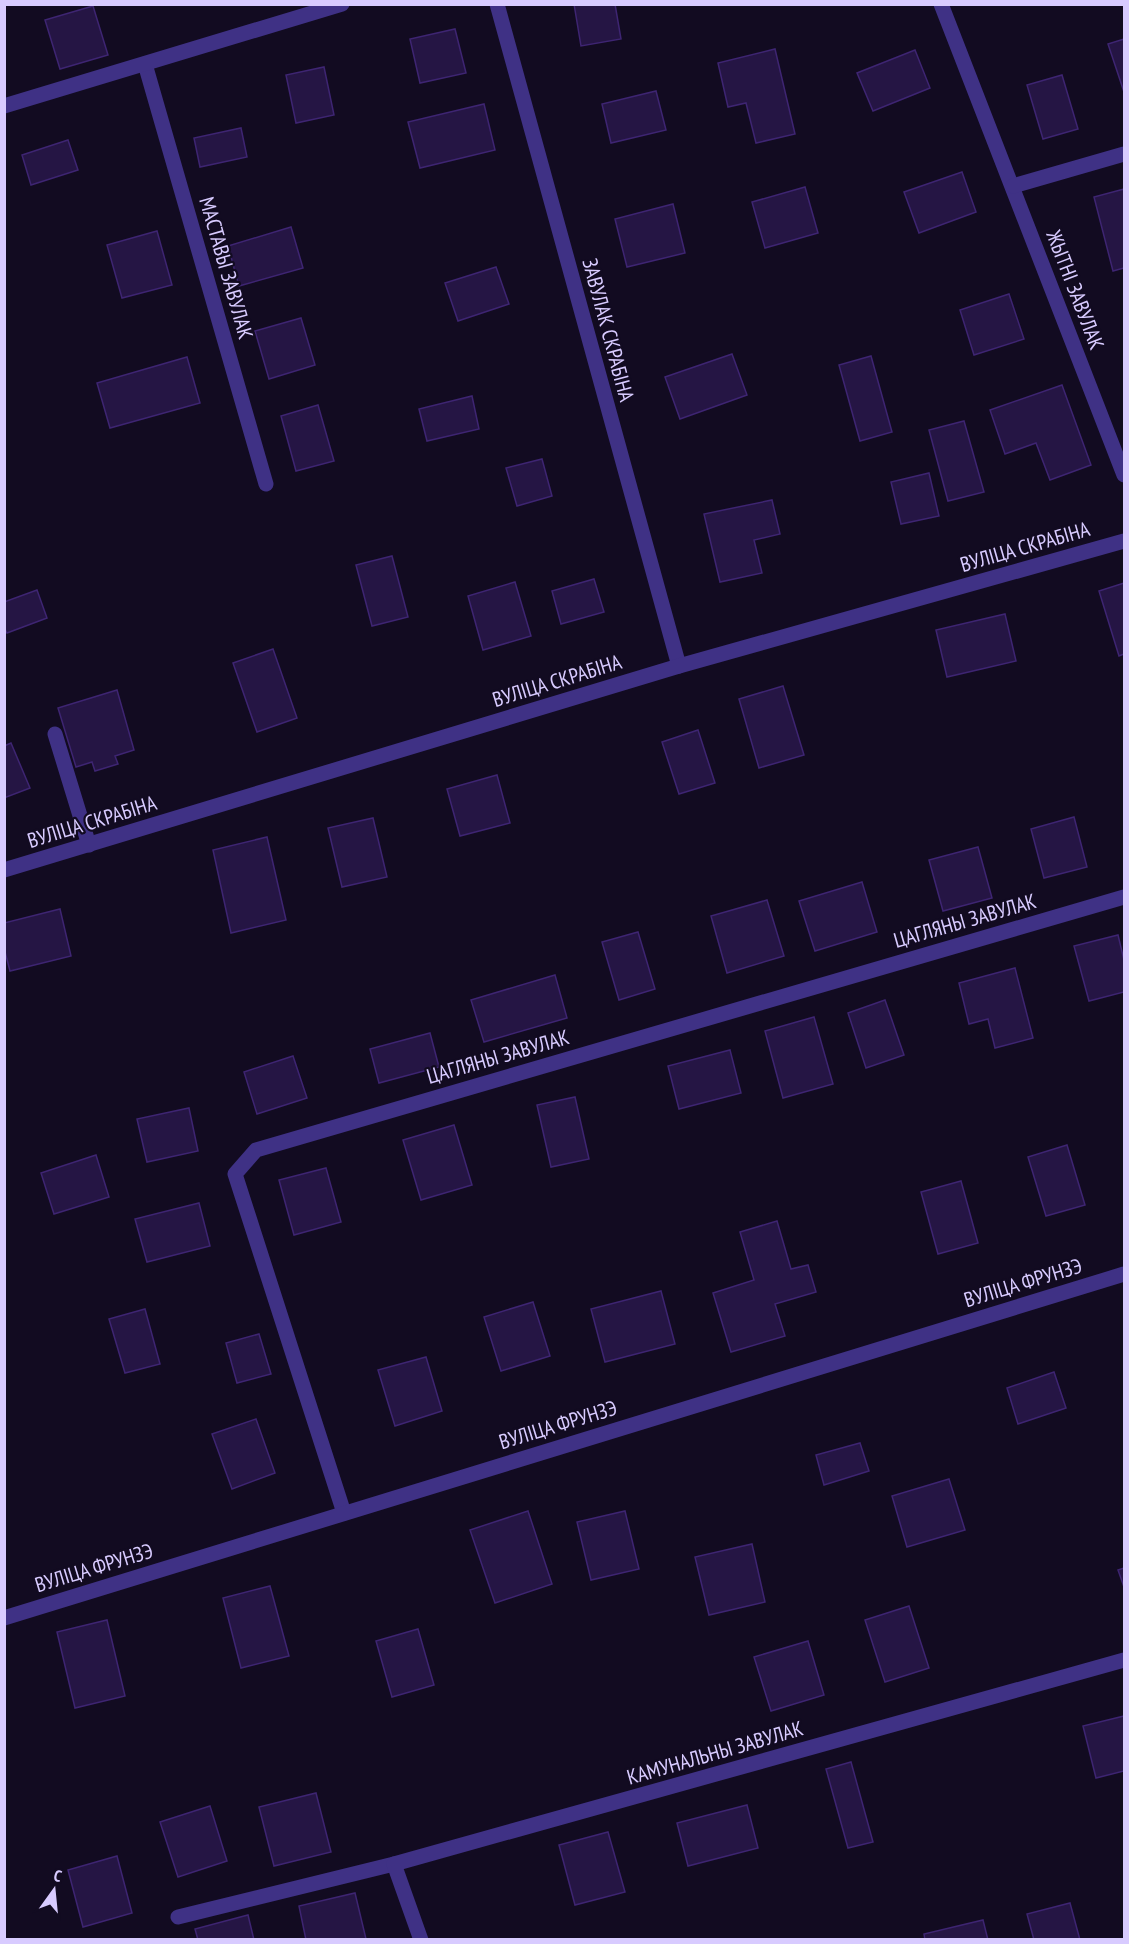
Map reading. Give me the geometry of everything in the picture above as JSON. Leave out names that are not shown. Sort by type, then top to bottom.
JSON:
[{"type":"street","points":[[4,106],[342,4]]},
{"type":"street","name":"ЗАВУЛАК СКРАБІНА","points":[[497,4],[679,666]]},
{"type":"street","name":"ЖЫТНІ ЗАВУЛАК","points":[[941,4],[1125,475]]},
{"type":"street","name":"МАСТАВЫ ЗАВУЛАК","points":[[145,64],[267,484]]},
{"type":"street","points":[[1013,186],[1125,154]]},
{"type":"street","name":"ВУЛІЦА СКРАБІНА","points":[[4,870],[679,666],[1125,541]]},
{"type":"street","points":[[56,734],[89,845]]},
{"type":"street","name":"ЦАГЛЯНЫ ЗАВУЛАК","points":[[344,1513],[235,1174],[255,1150],[1125,897]]},
{"type":"street","name":"ВУЛІЦА ФРУНЗЭ","points":[[4,1618],[1125,1274]]},
{"type":"street","name":"КАМУНАЛЬНЫ ЗАВУЛАК","points":[[178,1917],[394,1864],[1125,1660]]},
{"type":"street","points":[[394,1864],[421,1940]]},
{"type":"building","points":[[574,4],[615,4],[621,39],[581,46]]},
{"type":"building","points":[[93,6],[108,55],[60,69],[45,20]]},
{"type":"building","points":[[455,29],[466,73],[420,83],[410,39]]},
{"type":"building","points":[[1124,39],[1124,92],[1108,44]]},
{"type":"building","points":[[775,49],[795,134],[756,143],[746,103],[728,107],[718,63]]},
{"type":"building","points":[[915,50],[930,88],[873,111],[857,73]]},
{"type":"building","points":[[324,67],[334,115],[296,123],[286,75]]},
{"type":"building","points":[[1062,75],[1078,129],[1043,139],[1027,85]]},
{"type":"building","points":[[656,91],[666,130],[611,143],[602,104]]},
{"type":"building","points":[[484,104],[495,150],[420,168],[408,122]]},
{"type":"building","points":[[241,128],[247,157],[200,167],[194,138]]},
{"type":"building","points":[[68,140],[78,170],[31,185],[22,155]]},
{"type":"building","points":[[962,172],[976,212],[919,233],[904,192]]},
{"type":"building","points":[[805,187],[818,233],[765,248],[752,202]]},
{"type":"building","points":[[1124,189],[1124,268],[1113,271],[1094,197]]},
{"type":"building","points":[[673,204],[685,253],[627,267],[615,219]]},
{"type":"building","points":[[291,227],[303,268],[239,286],[228,246]]},
{"type":"building","points":[[157,231],[172,285],[122,298],[107,245]]},
{"type":"building","points":[[496,267],[509,304],[458,321],[445,283]]},
{"type":"building","points":[[1009,294],[1024,339],[974,355],[960,310]]},
{"type":"building","points":[[301,318],[315,365],[269,379],[255,331]]},
{"type":"building","points":[[732,354],[747,395],[680,419],[665,377]]},
{"type":"building","points":[[871,356],[892,432],[860,441],[839,365]]},
{"type":"building","points":[[187,357],[200,403],[110,428],[97,383]]},
{"type":"building","points":[[1062,385],[1091,465],[1050,480],[1036,443],[1005,454],[990,410]]},
{"type":"building","points":[[472,396],[479,429],[427,441],[419,409]]},
{"type":"building","points":[[318,405],[334,461],[296,471],[281,416]]},
{"type":"building","points":[[964,421],[984,492],[948,501],[929,430]]},
{"type":"building","points":[[542,459],[552,496],[517,506],[506,468]]},
{"type":"building","points":[[929,473],[939,516],[901,524],[891,482]]},
{"type":"building","points":[[772,500],[780,534],[754,540],[762,573],[720,582],[704,514]]},
{"type":"building","points":[[392,556],[408,617],[372,626],[356,565]]},
{"type":"building","points":[[594,579],[604,612],[561,624],[552,591]]},
{"type":"building","points":[[515,582],[531,636],[483,650],[468,596]]},
{"type":"building","points":[[1124,583],[1124,654],[1119,656],[1099,591]]},
{"type":"building","points":[[37,590],[47,618],[7,633],[4,627],[4,602]]},
{"type":"building","points":[[1005,614],[1016,661],[947,677],[936,630]]},
{"type":"building","points":[[273,649],[297,718],[257,732],[233,663]]},
{"type":"building","points":[[783,686],[804,755],[759,768],[739,699]]},
{"type":"building","points":[[117,690],[134,750],[115,756],[118,764],[95,771],[92,762],[76,767],[58,708]]},
{"type":"building","points":[[698,730],[715,783],[679,794],[662,742]]},
{"type":"building","points":[[11,743],[30,788],[4,798],[4,746]]},
{"type":"building","points":[[497,775],[510,823],[460,836],[447,789]]},
{"type":"building","points":[[1074,817],[1087,867],[1044,878],[1031,829]]},
{"type":"building","points":[[373,818],[387,877],[342,887],[328,828]]},
{"type":"building","points":[[267,837],[286,920],[231,933],[213,850]]},
{"type":"building","points":[[978,847],[992,898],[943,911],[929,860]]},
{"type":"building","points":[[862,882],[877,932],[815,951],[799,901]]},
{"type":"building","points":[[767,900],[784,956],[727,973],[711,916]]},
{"type":"building","points":[[60,909],[71,956],[10,971],[4,948],[4,923]]},
{"type":"building","points":[[638,932],[655,989],[619,1000],[602,942]]},
{"type":"building","points":[[1118,935],[1124,960],[1124,992],[1089,1001],[1074,946]]},
{"type":"building","points":[[1015,968],[1033,1038],[995,1048],[988,1019],[969,1024],[959,983]]},
{"type":"building","points":[[555,975],[567,1018],[484,1042],[471,1000]]},
{"type":"building","points":[[885,1000],[904,1055],[866,1068],[848,1013]]},
{"type":"building","points":[[814,1017],[833,1084],[783,1098],[765,1031]]},
{"type":"building","points":[[430,1033],[439,1067],[379,1083],[370,1049]]},
{"type":"building","points":[[730,1050],[741,1093],[679,1109],[668,1066]]},
{"type":"building","points":[[293,1056],[307,1098],[257,1114],[244,1072]]},
{"type":"building","points":[[575,1097],[589,1159],[551,1167],[537,1105]]},
{"type":"building","points":[[189,1108],[198,1151],[147,1162],[137,1119]]},
{"type":"building","points":[[454,1125],[472,1185],[421,1200],[403,1140]]},
{"type":"building","points":[[1067,1145],[1085,1205],[1046,1216],[1028,1157]]},
{"type":"building","points":[[96,1155],[109,1197],[54,1214],[41,1173]]},
{"type":"building","points":[[326,1168],[341,1222],[294,1235],[279,1180]]},
{"type":"building","points":[[961,1181],[978,1243],[938,1254],[921,1192]]},
{"type":"building","points":[[199,1203],[210,1246],[147,1262],[135,1219]]},
{"type":"building","points":[[777,1221],[791,1269],[808,1265],[816,1292],[775,1304],[785,1336],[731,1352],[713,1293],[754,1280],[740,1232]]},
{"type":"building","points":[[661,1291],[675,1344],[605,1362],[591,1309]]},
{"type":"building","points":[[533,1302],[550,1356],[501,1371],[484,1317]]},
{"type":"building","points":[[145,1309],[160,1364],[125,1373],[109,1319]]},
{"type":"building","points":[[259,1334],[271,1374],[237,1383],[226,1343]]},
{"type":"building","points":[[426,1357],[442,1411],[395,1426],[378,1370]]},
{"type":"building","points":[[1054,1372],[1066,1408],[1018,1424],[1007,1388]]},
{"type":"building","points":[[256,1419],[275,1473],[232,1489],[212,1434]]},
{"type":"building","points":[[860,1443],[869,1471],[824,1485],[816,1455]]},
{"type":"building","points":[[949,1479],[965,1530],[907,1547],[892,1496]]},
{"type":"building","points":[[528,1511],[552,1584],[495,1603],[470,1530]]},
{"type":"building","points":[[625,1511],[639,1569],[591,1580],[577,1522]]},
{"type":"building","points":[[752,1544],[765,1602],[709,1615],[695,1557]]},
{"type":"building","points":[[1124,1568],[1124,1587],[1118,1570]]},
{"type":"building","points":[[270,1586],[289,1656],[241,1668],[223,1598]]},
{"type":"building","points":[[909,1606],[929,1668],[885,1682],[865,1620]]},
{"type":"building","points":[[107,1620],[125,1696],[75,1708],[57,1632]]},
{"type":"building","points":[[418,1629],[434,1685],[392,1697],[376,1641]]},
{"type":"building","points":[[808,1641],[824,1695],[771,1711],[754,1657]]},
{"type":"building","points":[[1124,1716],[1124,1771],[1096,1778],[1083,1726]]},
{"type":"building","points":[[851,1762],[873,1842],[848,1848],[826,1769]]},
{"type":"building","points":[[316,1793],[331,1852],[274,1866],[259,1807]]},
{"type":"building","points":[[747,1805],[758,1848],[688,1866],[677,1823]]},
{"type":"building","points":[[210,1806],[227,1861],[178,1877],[160,1822]]},
{"type":"building","points":[[608,1832],[625,1892],[575,1905],[559,1845]]},
{"type":"building","points":[[117,1856],[132,1913],[83,1927],[68,1870]]},
{"type":"building","points":[[355,1893],[366,1939],[306,1940],[299,1906]]},
{"type":"building","points":[[1070,1903],[1080,1940],[1034,1940],[1027,1914]]},
{"type":"building","points":[[248,1915],[254,1940],[198,1940],[195,1929]]},
{"type":"building","points":[[983,1920],[988,1940],[925,1940],[924,1934]]}]
